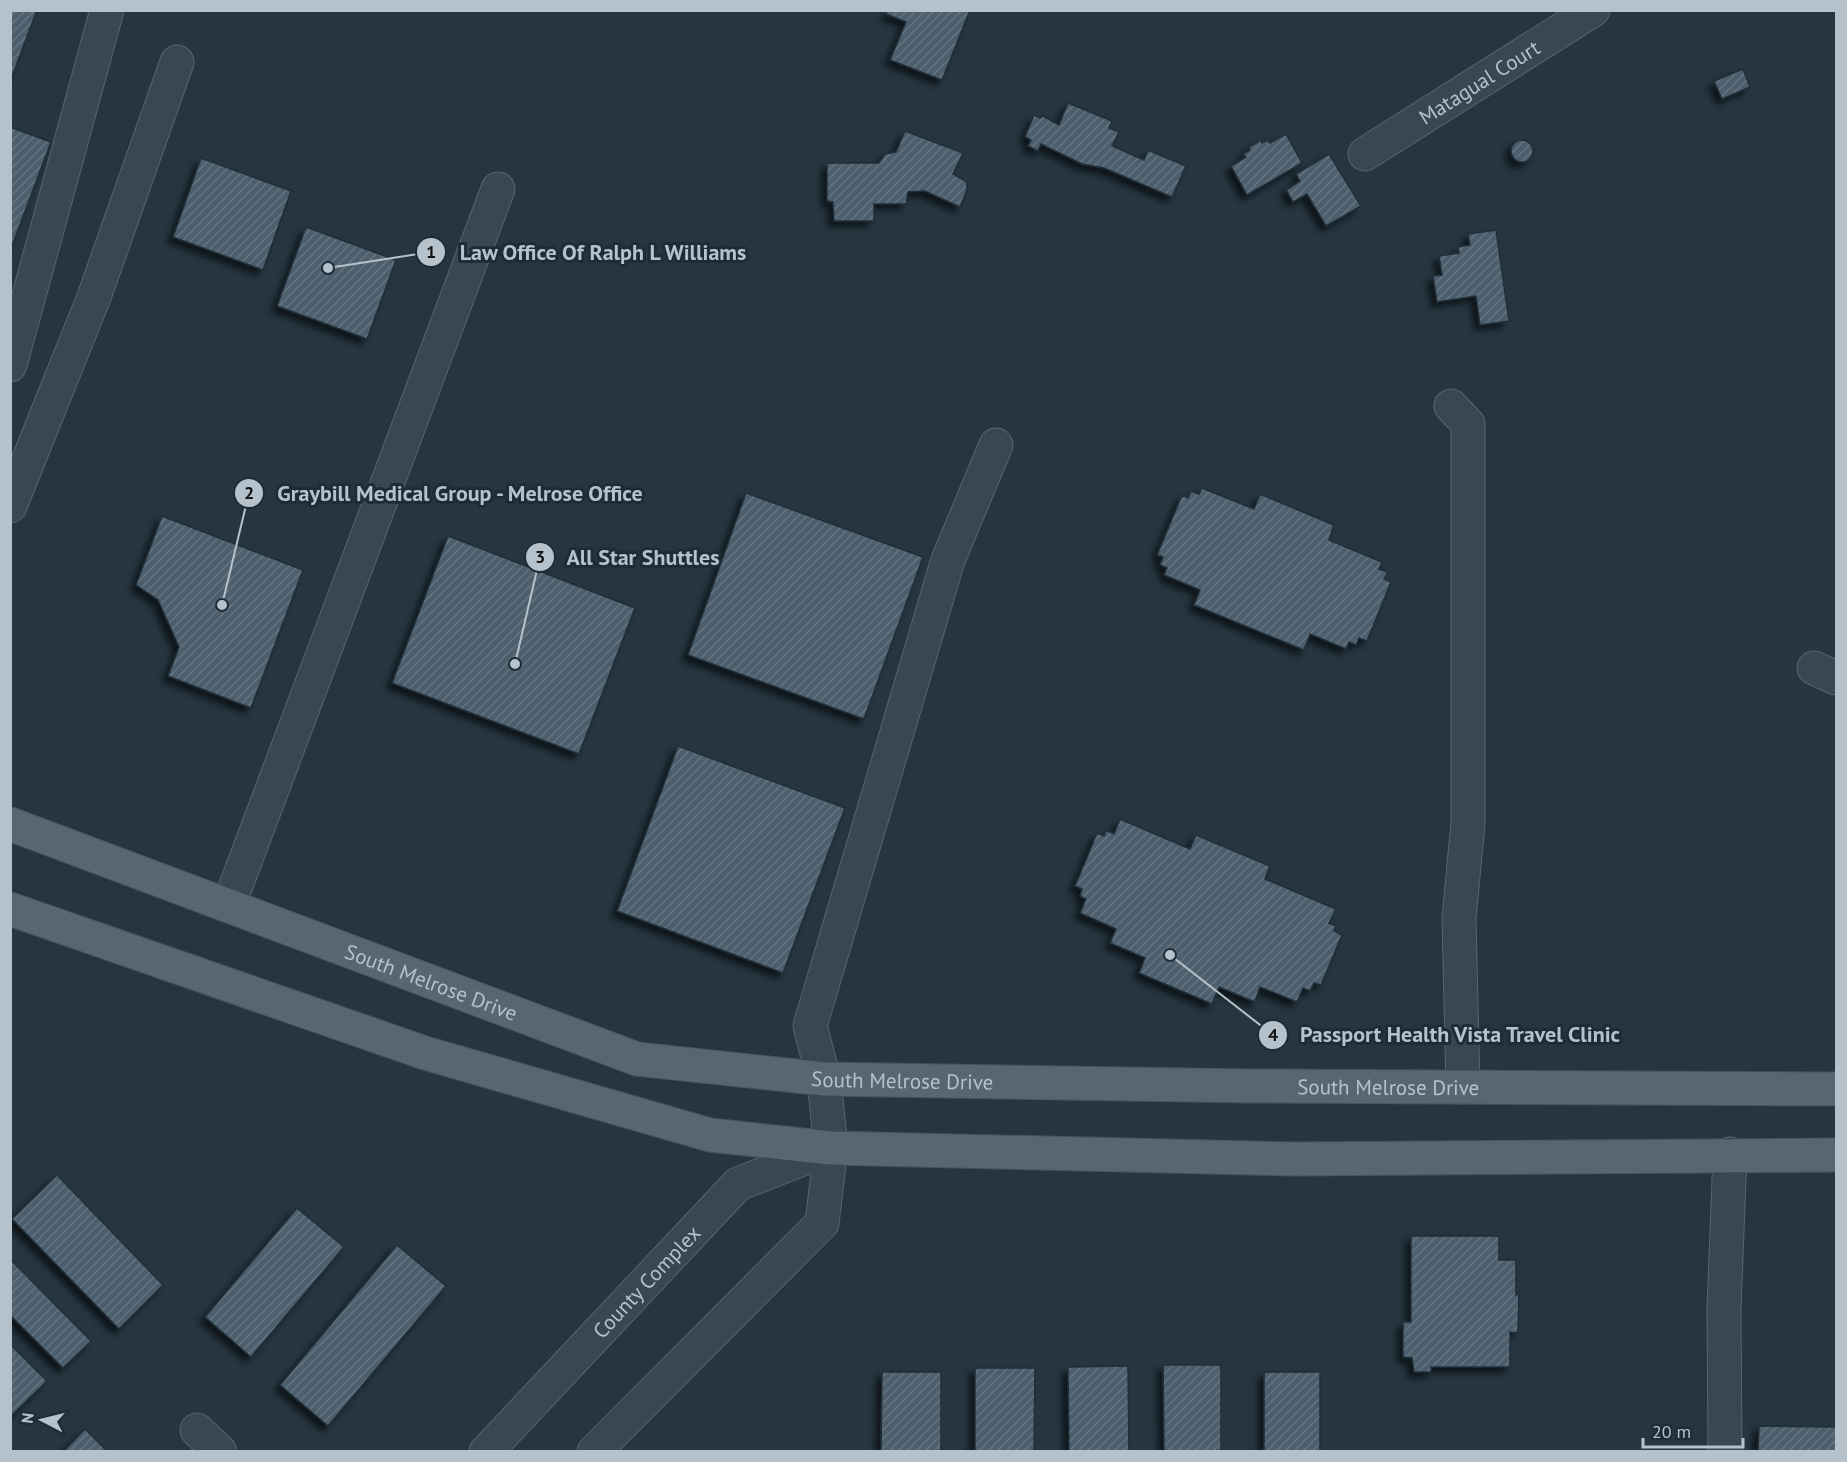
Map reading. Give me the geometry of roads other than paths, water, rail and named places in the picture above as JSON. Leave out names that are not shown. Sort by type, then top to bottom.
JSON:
[{"type":"main road","name":"South Melrose Drive","points":[[10,824],[229,904],[637,1059],[824,1078],[1463,1087],[1836,1089]]},
{"type":"main road","points":[[10,909],[425,1053],[710,1135],[831,1148],[1296,1159],[1836,1155]]},
{"type":"street","points":[[11,363],[107,10]]},
{"type":"street","name":"Matagual Court","points":[[1365,154],[1593,10]]},
{"type":"street","points":[[10,506],[94,297],[177,63]]},
{"type":"street","points":[[229,904],[498,189]]},
{"type":"street","points":[[1451,406],[1468,424],[1468,823],[1459,918],[1463,1087]]},
{"type":"street","points":[[594,1452],[822,1223],[831,1148],[824,1078],[810,1026],[948,560],[996,445]]},
{"type":"street","name":"County Complex","points":[[486,1452],[738,1184],[831,1148]]},
{"type":"street","points":[[1725,1452],[1724,1308],[1730,1155]]},
{"type":"place","name":"Law Office Of Ralph L Williams","points":[[328,268]]},
{"type":"place","name":"Graybill Medical Group - Melrose Office","points":[[222,605]]},
{"type":"place","name":"All Star Shuttles","points":[[515,664]]},
{"type":"place","name":"Passport Health Vista Travel Clinic","points":[[1170,955]]}]
